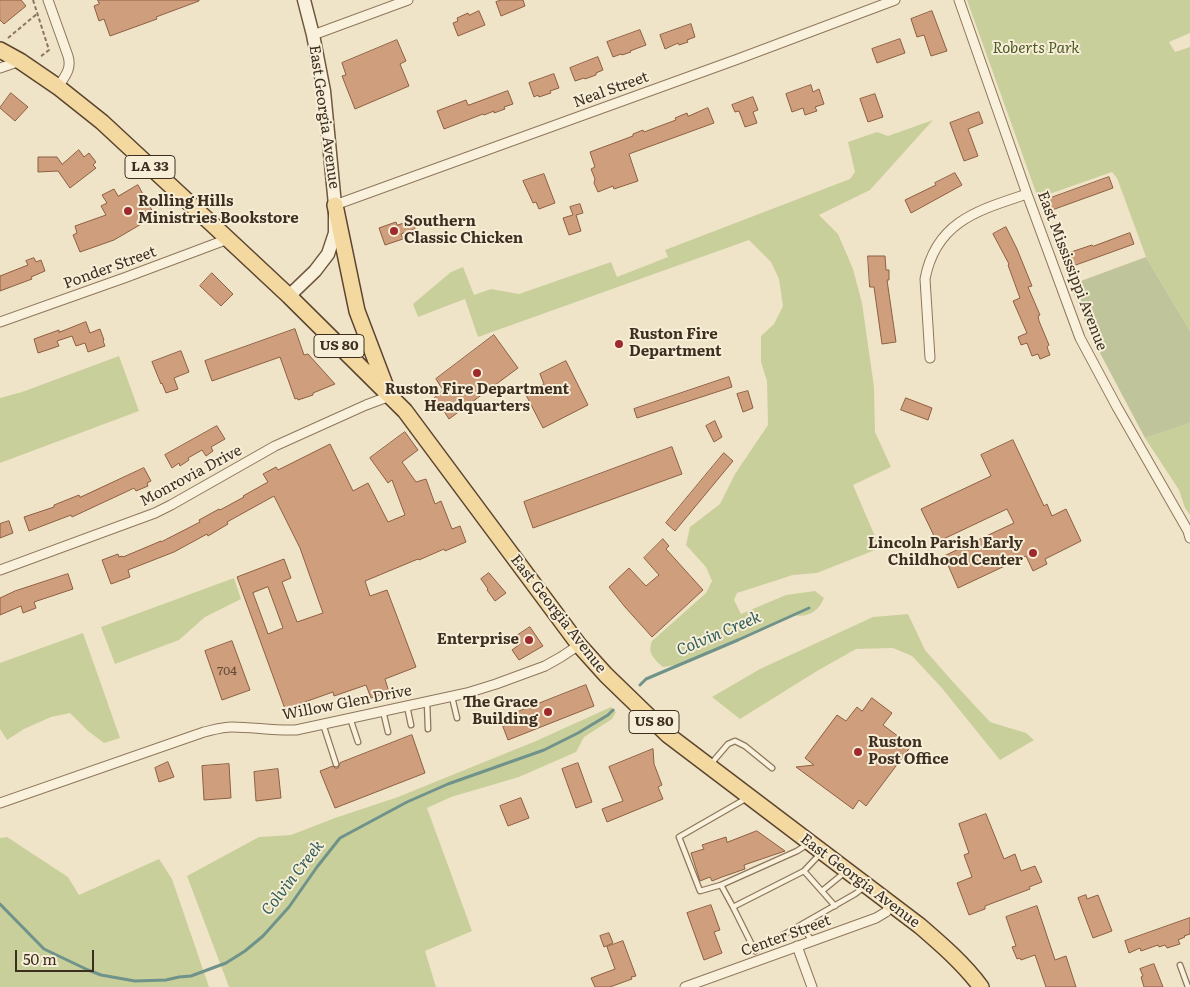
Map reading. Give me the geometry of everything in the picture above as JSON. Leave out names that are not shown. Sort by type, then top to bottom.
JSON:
[{"type":"main road","name":"East Georgia Avenue","points":[[304,0],[324,91],[336,205],[335,233],[328,254],[315,272],[289,296],[405,411],[580,645],[637,706],[668,735],[892,904],[942,945],[981,987]]},
{"type":"main road","name":"LA 33","points":[[4,44],[20,61],[58,87],[102,122],[289,296]]},
{"type":"main road","points":[[336,205],[357,311],[390,396]]},
{"type":"street","points":[[48,0],[70,64],[58,87]]},
{"type":"street","points":[[313,35],[408,0]]},
{"type":"street","name":"Neal Street","points":[[336,205],[895,0]]},
{"type":"street","name":"East Mississippi Avenue","points":[[959,0],[1080,338],[1117,408],[1188,531],[1190,538]]},
{"type":"street","points":[[0,68],[20,61]]},
{"type":"street","points":[[930,358],[925,279],[941,240],[950,230],[983,209],[1027,194]]},
{"type":"street","name":"Ponder Street","points":[[0,322],[228,239]]},
{"type":"street","name":"Monrovia Drive","points":[[0,570],[155,513],[274,446],[390,396]]},
{"type":"street","name":"Willow Glen Drive","points":[[0,803],[204,732],[229,727],[284,731],[296,730],[452,697],[496,684],[545,666],[580,645]]},
{"type":"street","name":"Center Street","points":[[686,987],[876,918],[886,912],[892,904]]},
{"type":"street","points":[[797,946],[812,987]]},
{"type":"lane","points":[[452,697],[457,718]]},
{"type":"lane","points":[[427,702],[428,729]]},
{"type":"lane","points":[[407,706],[411,725]]},
{"type":"lane","points":[[382,711],[388,732]]},
{"type":"lane","points":[[350,718],[358,742]]},
{"type":"lane","points":[[323,724],[336,764]]},
{"type":"lane","points":[[708,766],[728,744],[735,742],[745,746],[772,768]]},
{"type":"lane","points":[[749,797],[679,837],[700,891],[721,885],[797,852],[816,847]]},
{"type":"lane","points":[[733,907],[804,871],[816,847]]},
{"type":"lane","points":[[822,891],[846,870]]},
{"type":"lane","points":[[804,871],[835,906]]},
{"type":"lane","points":[[721,885],[755,951],[835,906],[866,885]]},
{"type":"lane","points":[[801,925],[812,941]]},
{"type":"lane","points":[[1180,965],[1188,987]]},
{"type":"path","points":[[33,0],[49,50],[40,57]]},
{"type":"path","points":[[4,44],[38,13]]},
{"type":"green space","name":"Roberts Park","points":[[967,0],[1190,0],[1190,33],[1169,42],[1175,52],[1190,47],[1190,331],[1146,257],[1117,178],[1112,172],[1038,198]]},
{"type":"green space","points":[[933,120],[870,190],[819,215],[838,234],[853,269],[862,303],[874,387],[875,432],[891,467],[853,485],[877,541],[875,550],[817,573],[793,575],[737,593],[734,600],[741,614],[786,595],[815,591],[824,598],[819,607],[808,615],[792,615],[684,664],[663,667],[651,652],[652,641],[706,593],[712,581],[706,567],[686,545],[690,527],[720,504],[735,474],[768,425],[767,381],[761,362],[761,336],[774,324],[783,306],[779,279],[771,262],[749,240],[478,337],[465,299],[418,317],[413,304],[451,272],[463,267],[474,295],[491,289],[519,294],[611,262],[617,277],[668,257],[665,250],[850,179],[855,172],[848,142],[877,132],[888,136]]},
{"type":"green space","points":[[1146,257],[1190,331],[1190,423],[1145,438],[1091,336],[1070,285]]},
{"type":"green space","points":[[119,356],[139,411],[0,463],[0,398],[22,392]]},
{"type":"green space","points":[[1190,423],[1190,515],[1185,508],[1179,490],[1145,438]]},
{"type":"green space","points":[[234,578],[241,599],[205,617],[179,640],[115,664],[101,627]]},
{"type":"green space","points":[[908,614],[925,650],[990,722],[1026,733],[1034,740],[1000,760],[941,687],[912,656],[893,648],[856,649],[740,719],[712,697],[760,669],[873,617]]},
{"type":"green space","points":[[83,633],[120,738],[104,743],[88,731],[70,713],[51,717],[24,729],[7,740],[0,729],[0,663]]},
{"type":"green space","points":[[611,707],[616,712],[612,719],[584,737],[576,752],[519,777],[451,797],[427,808],[472,931],[425,951],[436,987],[229,987],[187,876],[259,837],[291,835],[398,797],[536,741]]},
{"type":"green space","points":[[7,837],[68,877],[79,895],[159,859],[172,879],[209,987],[0,987],[0,838]]},
{"type":"building","points":[[0,0],[21,0],[26,6],[4,24],[0,20]]},
{"type":"building","points":[[98,0],[199,1],[110,36],[104,19],[99,21],[94,6],[99,4]]},
{"type":"building","points":[[502,0],[523,0],[525,6],[501,16],[496,2]]},
{"type":"building","points":[[479,11],[485,25],[458,36],[453,23],[458,21],[457,18]]},
{"type":"building","points":[[932,11],[947,51],[931,56],[924,35],[917,37],[911,19]]},
{"type":"building","points":[[691,24],[695,37],[687,40],[688,42],[679,45],[678,43],[665,49],[660,35]]},
{"type":"building","points":[[640,30],[646,45],[613,57],[607,42]]},
{"type":"building","points":[[900,39],[905,53],[877,63],[872,49]]},
{"type":"building","points":[[397,40],[406,61],[400,64],[409,86],[355,109],[342,76],[346,75],[342,63]]},
{"type":"building","points":[[598,57],[603,70],[596,73],[596,75],[575,81],[570,68]]},
{"type":"building","points":[[554,74],[559,88],[550,91],[551,93],[534,97],[529,83]]},
{"type":"building","points":[[811,85],[813,92],[819,89],[824,104],[815,107],[817,111],[805,115],[803,108],[792,112],[786,94]]},
{"type":"building","points":[[508,91],[513,104],[504,107],[505,109],[483,114],[444,129],[437,111],[466,100],[468,105]]},
{"type":"building","points":[[11,93],[28,107],[15,121],[0,108]]},
{"type":"building","points":[[875,94],[883,117],[868,122],[860,99]]},
{"type":"building","points":[[753,97],[758,110],[753,112],[757,123],[745,127],[739,111],[735,112],[732,105]]},
{"type":"building","points":[[708,108],[714,123],[629,154],[638,181],[614,189],[613,186],[598,192],[591,169],[595,167],[590,152],[633,136],[633,134],[643,130],[644,132],[676,120],[675,118],[687,113],[688,116]]},
{"type":"building","points":[[979,112],[983,123],[968,129],[978,156],[964,161],[950,123]]},
{"type":"building","points":[[79,150],[84,157],[89,153],[96,162],[93,165],[96,168],[70,188],[58,171],[38,172],[38,157],[57,157],[62,164]]},
{"type":"building","points":[[955,173],[962,185],[911,213],[905,200],[936,185],[935,183]]},
{"type":"building","points":[[544,174],[555,203],[539,209],[536,202],[533,203],[523,181]]},
{"type":"building","points":[[1109,177],[1113,188],[1052,210],[1048,199]]},
{"type":"building","name":"Rolling Hills Ministries Bookstore","points":[[138,185],[155,216],[114,240],[80,252],[73,235],[77,233],[75,226],[106,215],[101,206],[107,203],[102,195],[114,189],[118,196]]},
{"type":"building","points":[[580,204],[583,213],[576,215],[581,231],[569,235],[563,218],[573,215],[570,207]]},
{"type":"building","name":"Southern Classic Chicken","points":[[413,220],[415,229],[401,234],[403,239],[385,245],[379,228],[396,222],[397,225]]},
{"type":"building","points":[[1006,227],[1032,286],[1028,287],[1040,315],[1038,316],[1039,321],[1049,345],[1047,347],[1050,355],[1040,359],[1038,354],[1032,356],[1027,343],[1021,345],[1018,337],[1027,333],[1013,301],[1020,298],[1009,264],[993,234]]},
{"type":"building","points":[[1130,233],[1134,244],[1073,266],[1068,253]]},
{"type":"building","points":[[868,256],[885,256],[886,270],[889,270],[889,280],[887,280],[896,342],[882,344],[874,287],[870,287]]},
{"type":"building","points":[[34,258],[36,262],[41,260],[45,271],[31,277],[32,279],[0,291],[0,276],[28,265],[26,261]]},
{"type":"building","points":[[212,273],[233,294],[221,306],[200,286]]},
{"type":"building","points":[[86,322],[90,333],[100,329],[105,346],[88,352],[85,343],[76,346],[72,336],[57,341],[59,346],[38,353],[34,339]]},
{"type":"building","points":[[295,329],[304,355],[308,354],[335,384],[313,393],[313,395],[298,400],[297,398],[295,399],[280,357],[212,381],[205,361]]},
{"type":"building","name":"Ruston Fire Department Headquarters","points":[[494,335],[518,368],[449,419],[442,408],[439,410],[432,400],[443,390],[436,379]]},
{"type":"building","points":[[181,351],[189,372],[174,378],[178,389],[166,393],[152,362]]},
{"type":"building","points":[[566,361],[588,405],[543,428],[525,393],[544,384],[540,374]]},
{"type":"building","points":[[729,377],[732,387],[637,418],[634,409]]},
{"type":"building","points":[[748,391],[753,408],[743,412],[737,394]]},
{"type":"building","points":[[906,398],[932,408],[928,420],[901,410]]},
{"type":"building","points":[[715,421],[722,437],[714,442],[706,426]]},
{"type":"building","points":[[217,426],[225,439],[211,447],[213,451],[206,456],[202,450],[188,458],[189,460],[180,466],[179,463],[172,468],[165,455]]},
{"type":"building","points":[[405,432],[418,450],[402,462],[416,482],[426,479],[435,504],[441,501],[452,529],[460,526],[466,542],[365,581],[370,596],[387,590],[416,667],[385,679],[389,692],[371,698],[366,685],[334,696],[333,692],[285,709],[237,577],[284,559],[291,578],[282,582],[297,622],[323,613],[300,548],[274,496],[227,522],[228,524],[208,536],[207,534],[174,552],[128,570],[130,577],[111,584],[102,560],[118,554],[119,557],[123,557],[161,542],[200,522],[199,520],[244,497],[268,482],[263,474],[276,467],[278,470],[330,444],[353,491],[368,483],[388,522],[405,515],[392,480],[388,483],[370,458]],"holes":[[[268,587],[283,628],[268,634],[253,593]]]},
{"type":"building","points":[[1013,440],[1044,506],[1047,504],[1052,516],[1066,509],[1081,541],[1045,559],[1047,564],[1033,571],[1026,556],[958,588],[944,556],[1014,523],[1007,509],[937,542],[921,509],[991,476],[981,455]]},
{"type":"building","points":[[672,447],[682,474],[533,528],[524,502]]},
{"type":"building","points":[[724,453],[733,461],[675,531],[666,523]]},
{"type":"building","points":[[144,468],[151,481],[147,483],[148,486],[136,491],[134,488],[72,517],[71,515],[29,531],[24,517],[54,507],[54,505],[79,495],[80,497]]},
{"type":"building","points":[[9,521],[13,533],[0,538],[0,524]]},
{"type":"building","points":[[663,539],[669,546],[666,549],[703,590],[652,637],[609,587],[629,568],[646,586],[659,575],[644,558]]},
{"type":"building","points":[[489,573],[506,593],[495,601],[481,579]]},
{"type":"building","points":[[68,574],[73,589],[34,602],[36,608],[23,613],[21,606],[0,615],[0,598],[15,591]]},
{"type":"building","name":"Enterprise","points":[[530,627],[543,646],[519,660],[512,650],[520,644],[515,637]]},
{"type":"building","points":[[232,641],[250,690],[222,700],[205,651]]},
{"type":"building","name":"The Grace Building","points":[[586,685],[594,706],[508,740],[500,719]]},
{"type":"building","name":"Ruston Post Office","points":[[872,698],[892,713],[883,725],[911,746],[866,806],[859,800],[853,809],[796,767],[814,765],[805,758],[837,715],[846,721],[857,707],[862,711]]},
{"type":"building","points":[[412,735],[425,773],[335,808],[320,771],[333,766],[338,768],[340,763]]},
{"type":"building","points":[[653,749],[654,764],[662,785],[658,787],[663,799],[607,822],[602,809],[623,801],[609,767]]},
{"type":"building","points":[[168,762],[174,777],[159,782],[155,768]]},
{"type":"building","points":[[578,763],[592,802],[576,808],[562,769]]},
{"type":"building","points":[[229,764],[231,798],[204,800],[202,766]]},
{"type":"building","points":[[278,769],[281,798],[256,801],[254,772]]},
{"type":"building","points":[[521,798],[529,818],[508,826],[500,806]]},
{"type":"building","points":[[986,814],[1004,859],[1015,854],[1021,871],[1035,866],[1042,882],[1029,887],[1030,889],[985,906],[985,909],[969,915],[957,883],[972,877],[964,855],[969,853],[959,824]]},
{"type":"building","points":[[757,831],[785,851],[744,865],[745,869],[712,881],[710,877],[700,881],[691,853],[704,849],[702,845],[726,837],[727,842]]},
{"type":"building","points":[[1086,895],[1087,899],[1098,895],[1112,931],[1093,938],[1078,898]]},
{"type":"building","points":[[711,905],[720,930],[714,932],[722,953],[704,960],[687,913]]},
{"type":"building","points":[[1037,906],[1055,960],[1066,956],[1076,987],[1046,987],[1035,955],[1021,960],[1020,958],[1017,959],[1012,947],[1016,946],[1006,917]]},
{"type":"building","points":[[1190,918],[1190,934],[1178,940],[1180,944],[1167,948],[1165,945],[1159,947],[1158,945],[1141,951],[1140,948],[1129,953],[1125,941]]},
{"type":"building","points":[[609,933],[613,943],[604,947],[600,936]]},
{"type":"building","points":[[623,941],[636,976],[610,987],[595,987],[591,978],[615,969],[607,947]]},
{"type":"building","points":[[1154,964],[1163,987],[1144,987],[1140,969]]},
{"type":"waterway","name":"Colvin Creek","points":[[640,685],[646,679],[809,608]]},
{"type":"waterway","name":"Colvin Creek","points":[[0,904],[44,949],[101,975],[135,981],[166,980],[191,976],[226,963],[245,951],[263,936],[289,907],[340,838],[407,802],[448,784],[544,750],[578,733],[613,710]]},
{"type":"place","name":"Rolling Hills Ministries Bookstore","points":[[128,211]]},
{"type":"place","name":"Southern Classic Chicken","points":[[394,231]]},
{"type":"place","name":"Ruston Fire Department","points":[[619,344]]},
{"type":"place","name":"Ruston Fire Department Headquarters","points":[[477,373]]},
{"type":"place","name":"Lincoln Parish Early Childhood Center","points":[[1033,553]]},
{"type":"place","name":"Enterprise","points":[[529,640]]},
{"type":"place","name":"The Grace Building","points":[[548,712]]},
{"type":"place","name":"Ruston Post Office","points":[[858,752]]}]
